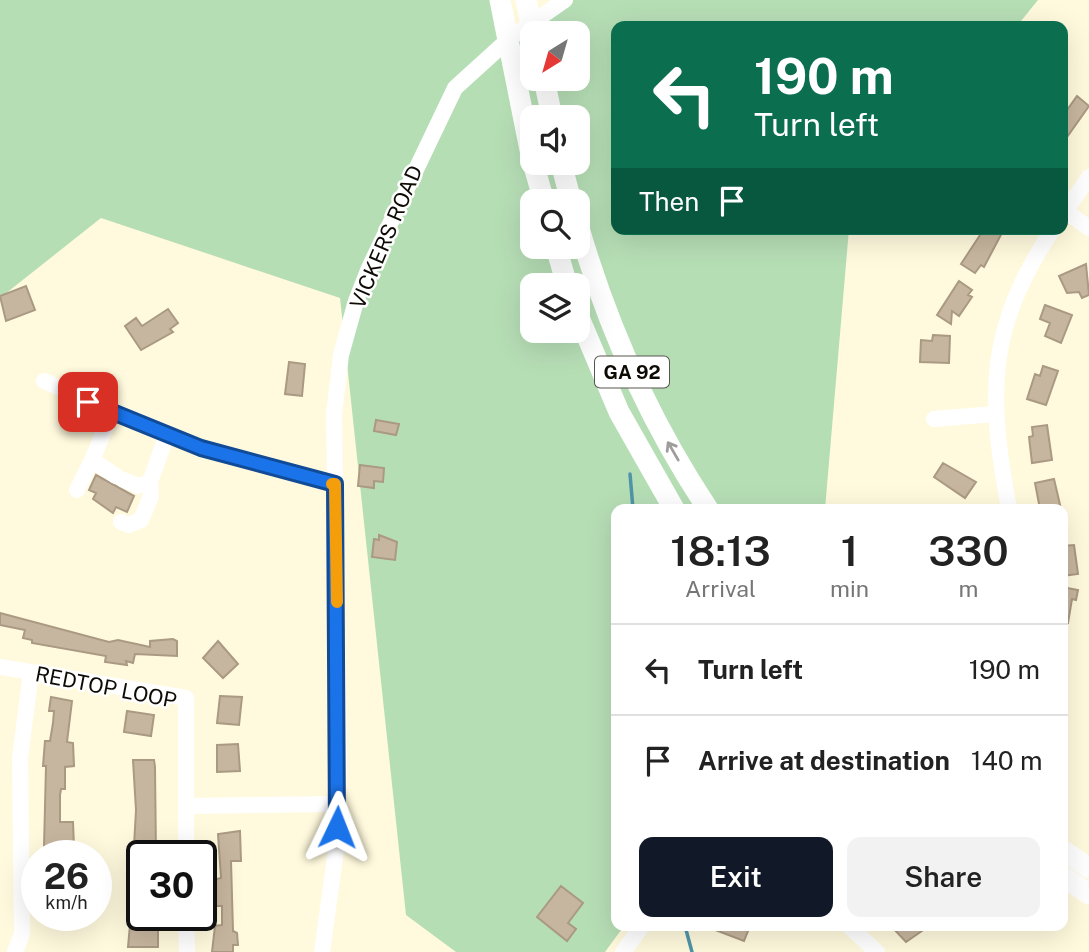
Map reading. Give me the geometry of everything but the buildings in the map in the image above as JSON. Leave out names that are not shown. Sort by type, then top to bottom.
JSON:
[{"type":"main road","points":[[500,0],[520,108]]},
{"type":"main road","points":[[526,0],[530,21]]},
{"type":"main road","name":"GA 92","points":[[589,259],[630,368],[664,436],[705,504]]},
{"type":"main road","name":"GA 92","points":[[590,343],[619,412],[671,504]]},
{"type":"main road","points":[[1068,854],[1089,868]]},
{"type":"main road","points":[[1068,880],[1089,894]]},
{"type":"street","name":"VICKERS ROAD","points":[[541,21],[565,0]]},
{"type":"street","name":"VICKERS ROAD","points":[[322,952],[335,862],[338,804],[334,414],[341,355],[356,301],[444,106],[455,88],[509,38],[520,34]]},
{"type":"street","points":[[1068,207],[1089,177]]},
{"type":"street","points":[[1068,215],[1089,228]]},
{"type":"street","points":[[1008,504],[994,414],[997,359],[1011,307],[1031,262],[1049,235]]},
{"type":"street","points":[[44,381],[201,448],[335,484]]},
{"type":"street","points":[[78,491],[112,412]]},
{"type":"street","points":[[934,419],[994,414]]},
{"type":"street","points":[[121,522],[129,525],[141,520],[151,496],[150,482],[167,434]]},
{"type":"street","points":[[92,460],[138,486],[150,482]]},
{"type":"street","name":"REDTOP LOOP","points":[[0,667],[186,698],[186,840]]},
{"type":"street","points":[[15,952],[22,934],[20,758],[31,672]]},
{"type":"street","points":[[186,806],[338,804]]},
{"type":"street","points":[[186,931],[187,952]]},
{"type":"street","points":[[623,952],[638,931]]},
{"type":"street","points":[[854,931],[877,952]]},
{"type":"green space","points":[[0,0],[502,0],[509,34],[520,26],[520,91],[590,91],[590,21],[526,21],[554,0],[1038,0],[1021,21],[611,21],[611,235],[848,235],[825,504],[611,504],[611,931],[620,931],[605,952],[456,952],[406,915],[340,298],[101,218],[0,298]]},
{"type":"waterway","points":[[630,474],[633,504]]},
{"type":"waterway","points":[[686,931],[692,952]]},
{"type":"slow traffic","points":[[332,484],[335,484],[337,602]]},
{"type":"route","points":[[88,402],[201,448],[335,484],[339,764],[337,827]]}]
